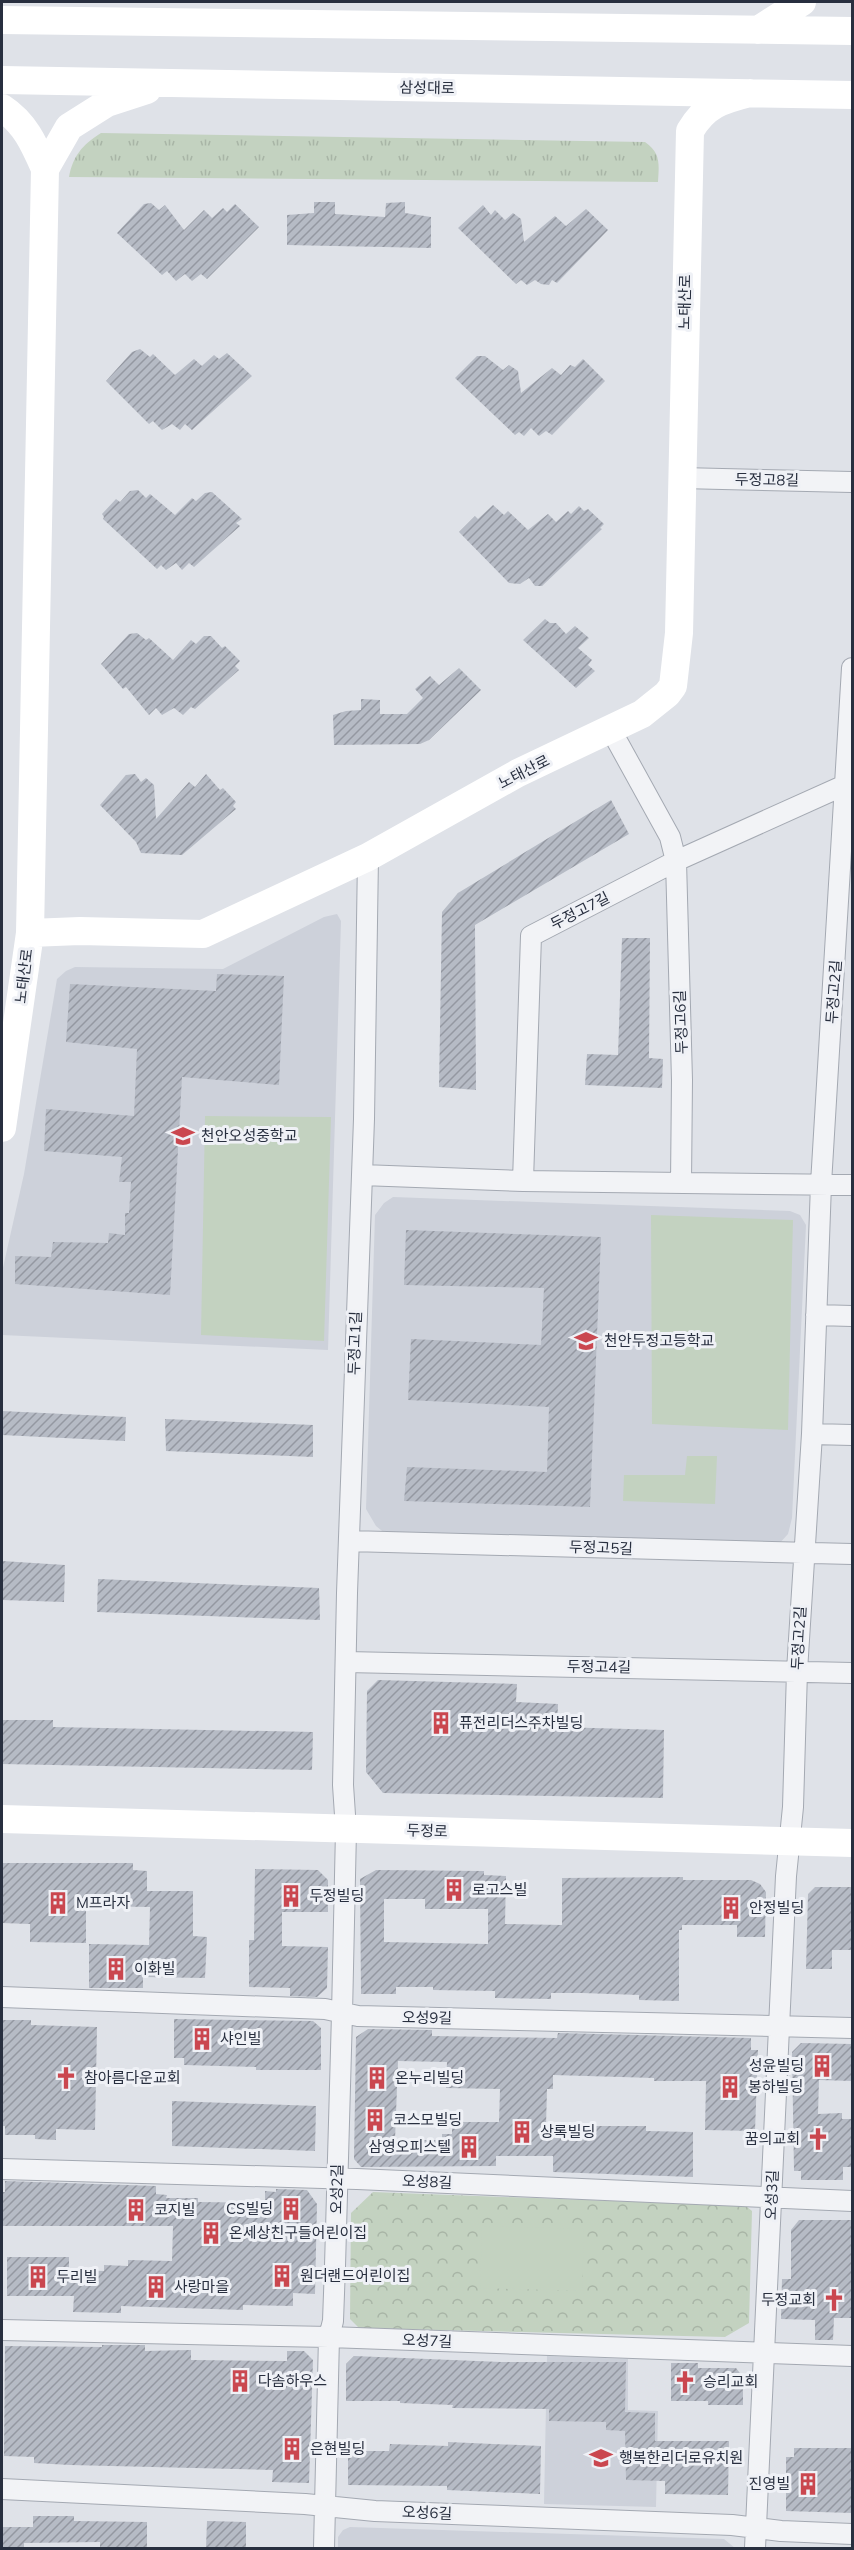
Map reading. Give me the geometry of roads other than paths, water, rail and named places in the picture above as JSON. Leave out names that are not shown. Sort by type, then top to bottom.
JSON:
[{"type":"street","points":[[131,2],[169,23]]},
{"type":"street","points":[[758,30],[802,2]]},
{"type":"street","points":[[2,20],[852,31]]},
{"type":"street","name":"삼성대로","points":[[2,80],[852,95]]},
{"type":"street","points":[[45,169],[69,127],[87,114],[107,102],[171,83]]},
{"type":"street","points":[[621,91],[657,103],[677,116],[690,131],[699,115],[722,100],[750,93]]},
{"type":"street","points":[[2,108],[12,115],[31,136],[45,169],[30,933]]},
{"type":"street","name":"노태산로","points":[[2,1128],[30,933],[80,931],[203,934],[368,857],[518,773],[642,714],[668,694],[674,686],[679,633],[690,131]]},
{"type":"street","name":"두정고8길","points":[[681,478],[852,482]]},
{"type":"street","name":"두정고2길","points":[[791,1842],[797,1671],[812,1434],[821,1184],[850,784],[852,668]]},
{"type":"street","name":"두정고6길","points":[[611,730],[670,837],[676,861],[682,1080],[681,1183]]},
{"type":"street","name":"두정고7길","points":[[523,1181],[531,936],[676,861],[850,784]]},
{"type":"street","name":"두정고1길","points":[[346,1830],[343,1785],[362,1175],[368,857]]},
{"type":"street","points":[[362,1175],[523,1181],[852,1185]]},
{"type":"street","points":[[816,1315],[852,1316]]},
{"type":"street","points":[[812,1434],[852,1435]]},
{"type":"street","name":"두정고5길","points":[[349,1541],[852,1554]]},
{"type":"street","name":"두정고4길","points":[[346,1662],[852,1673]]},
{"type":"street","name":"두정로","points":[[2,1820],[852,1843]]},
{"type":"street","name":"오성2길","points":[[324,2548],[329,2337],[333,2321],[336,2266],[346,1830]]},
{"type":"street","name":"오성3길","points":[[755,2548],[786,1876],[791,1842]]},
{"type":"street","name":"오성9길","points":[[2,1997],[314,2009],[342,2014],[852,2028]]},
{"type":"street","name":"오성8길","points":[[2,2169],[337,2178],[852,2201]]},
{"type":"street","name":"오성7길","points":[[2,2330],[329,2337],[852,2356]]},
{"type":"street","name":"오성6길","points":[[2,2489],[305,2504],[326,2508],[757,2527],[781,2531],[852,2534]]},
{"type":"place","name":"천안오성중학교","points":[[183,1136]]},
{"type":"place","name":"천안두정고등학교","points":[[586,1341]]},
{"type":"place","name":"퓨전리더스주차빌딩","points":[[441,1723]]},
{"type":"place","name":"로고스빌","points":[[454,1890]]},
{"type":"place","name":"두정빌딩","points":[[291,1896]]},
{"type":"place","name":"M프라자","points":[[58,1903]]},
{"type":"place","name":"안정빌딩","points":[[731,1908]]},
{"type":"place","name":"이화빌","points":[[116,1969]]},
{"type":"place","name":"샤인빌","points":[[202,2039]]},
{"type":"place","name":"성윤빌딩","points":[[822,2066]]},
{"type":"place","name":"참아름다운교회","points":[[66,2078]]},
{"type":"place","name":"온누리빌딩","points":[[377,2078]]},
{"type":"place","name":"봉하빌딩","points":[[730,2087]]},
{"type":"place","name":"코스모빌딩","points":[[375,2120]]},
{"type":"place","name":"상록빌딩","points":[[522,2132]]},
{"type":"place","name":"꿈의교회","points":[[818,2139]]},
{"type":"place","name":"삼영오피스텔","points":[[469,2147]]},
{"type":"place","name":"CS빌딩","points":[[291,2209]]},
{"type":"place","name":"코지빌","points":[[136,2210]]},
{"type":"place","name":"온세상친구들어린이집","points":[[211,2233]]},
{"type":"place","name":"원더랜드어린이집","points":[[282,2276]]},
{"type":"place","name":"두리빌","points":[[38,2277]]},
{"type":"place","name":"사랑마을","points":[[156,2287]]},
{"type":"place","name":"두정교회","points":[[834,2300]]},
{"type":"place","name":"다솜하우스","points":[[240,2381]]},
{"type":"place","name":"승리교회","points":[[685,2382]]},
{"type":"place","name":"은현빌딩","points":[[292,2449]]},
{"type":"place","name":"행복한리더로유치원","points":[[601,2458]]},
{"type":"place","name":"진영빌","points":[[808,2484]]}]
